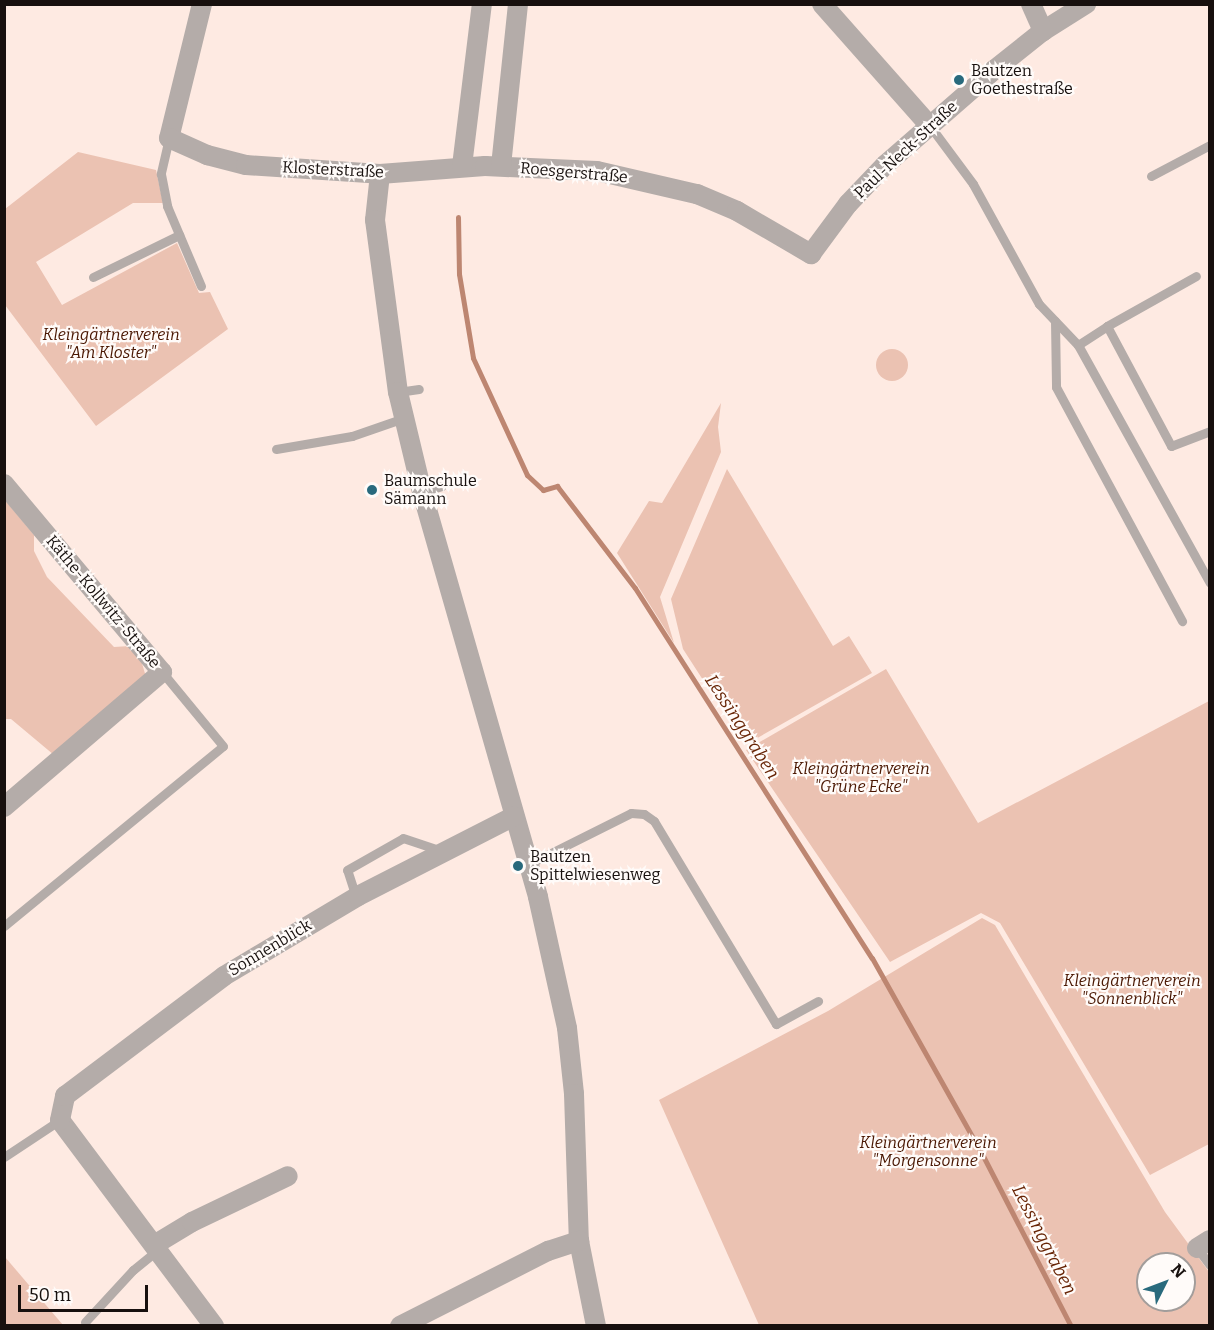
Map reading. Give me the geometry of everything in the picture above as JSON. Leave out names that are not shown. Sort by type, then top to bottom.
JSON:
[{"type":"street","points":[[169,138],[202,4]]},
{"type":"street","points":[[462,166],[482,4]]},
{"type":"street","points":[[501,166],[518,4]]},
{"type":"street","points":[[822,4],[930,126]]},
{"type":"street","points":[[1031,4],[1043,31]]},
{"type":"street","name":"Paul-Neck-Straße","points":[[811,254],[848,204],[885,165],[1043,31],[1078,9]]},
{"type":"street","name":"Klosterstraße","points":[[169,138],[246,165],[380,174],[462,166],[501,166]]},
{"type":"street","name":"Roesgerstraße","points":[[501,166],[597,171],[654,182],[737,211],[811,254]]},
{"type":"street","points":[[380,174],[376,231],[398,392],[422,492],[529,864],[567,1028],[574,1094],[579,1241],[596,1326]]},
{"type":"street","name":"Käthe-Kollwitz-Straße","points":[[4,484],[162,672],[4,807]]},
{"type":"street","name":"Sonnenblick","points":[[60,1120],[65,1096],[119,1052],[224,976],[356,897],[514,816]]},
{"type":"street","points":[[60,1120],[214,1326]]},
{"type":"street","points":[[156,1247],[192,1222],[288,1176]]},
{"type":"street","points":[[400,1326],[548,1251],[579,1241]]},
{"type":"lane","points":[[930,126],[972,184],[1039,304],[1078,345],[1209,583]]},
{"type":"lane","points":[[169,138],[161,174],[166,206],[201,286]]},
{"type":"lane","points":[[1150,176],[1209,145]]},
{"type":"lane","points":[[93,277],[179,235]]},
{"type":"lane","points":[[1078,345],[1196,276]]},
{"type":"lane","points":[[1055,321],[1056,387],[1182,621]]},
{"type":"lane","points":[[1107,326],[1171,446],[1209,431]]},
{"type":"lane","points":[[398,392],[418,389]]},
{"type":"lane","points":[[276,449],[352,436],[404,418]]},
{"type":"lane","points":[[422,492],[442,486]]},
{"type":"lane","points":[[4,926],[223,746],[162,672]]},
{"type":"lane","points":[[529,864],[631,813],[644,814],[654,821],[776,1024],[818,1001]]},
{"type":"lane","points":[[356,897],[347,870],[403,838],[444,851]]},
{"type":"lane","points":[[4,1157],[60,1120]]},
{"type":"lane","points":[[1203,1244],[1209,1265]]},
{"type":"lane","points":[[85,1322],[156,1247]]},
{"type":"green space","name":"Kleingärtnerverein \"Am Kloster\"","points":[[78,152],[156,170],[163,203],[133,203],[36,262],[62,305],[177,243],[199,293],[210,292],[228,329],[96,426],[5,305],[5,209]]},
{"type":"green space","points":[[892,349],[904,353],[908,365],[904,377],[892,381],[880,377],[876,365],[880,353]]},
{"type":"green space","points":[[721,403],[718,427],[721,452],[660,597],[674,643],[617,553],[649,501],[662,503]]},
{"type":"green space","points":[[727,469],[833,646],[849,636],[872,673],[745,745],[683,649],[671,599]]},
{"type":"green space","points":[[4,499],[34,535],[34,551],[47,577],[114,647],[130,646],[141,660],[146,677],[54,755],[11,719],[5,719]]},
{"type":"green space","name":"Kleingärtnerverein \"Grüne Ecke\"","points":[[886,669],[978,823],[1209,701],[1209,1144],[1150,1175],[1000,923],[981,913],[890,962],[746,750]]},
{"type":"green space","name":"Kleingärtnerverein \"Morgensonne\"","points":[[982,918],[995,925],[1165,1212],[1194,1252],[1136,1252],[1136,1312],[1196,1312],[1196,1254],[1209,1272],[1209,1325],[759,1325],[659,1100],[828,1011]]},
{"type":"green space","points":[[5,1257],[63,1325],[5,1325]]},
{"type":"waterway","name":"Lessinggraben","points":[[458,217],[459,274],[473,358],[527,475],[543,490],[557,486],[635,588],[872,958],[981,1152],[1071,1326]]},
{"type":"place","name":"Bautzen Goethestraße","points":[[959,80]]},
{"type":"place","name":"Baumschule Sämann","points":[[372,490]]},
{"type":"place","name":"Bautzen Spittelwiesenweg","points":[[518,866]]},
{"type":"park label","name":"Kleingärtnerverein \"Sonnenblick\"","points":[[1132,990]]}]
